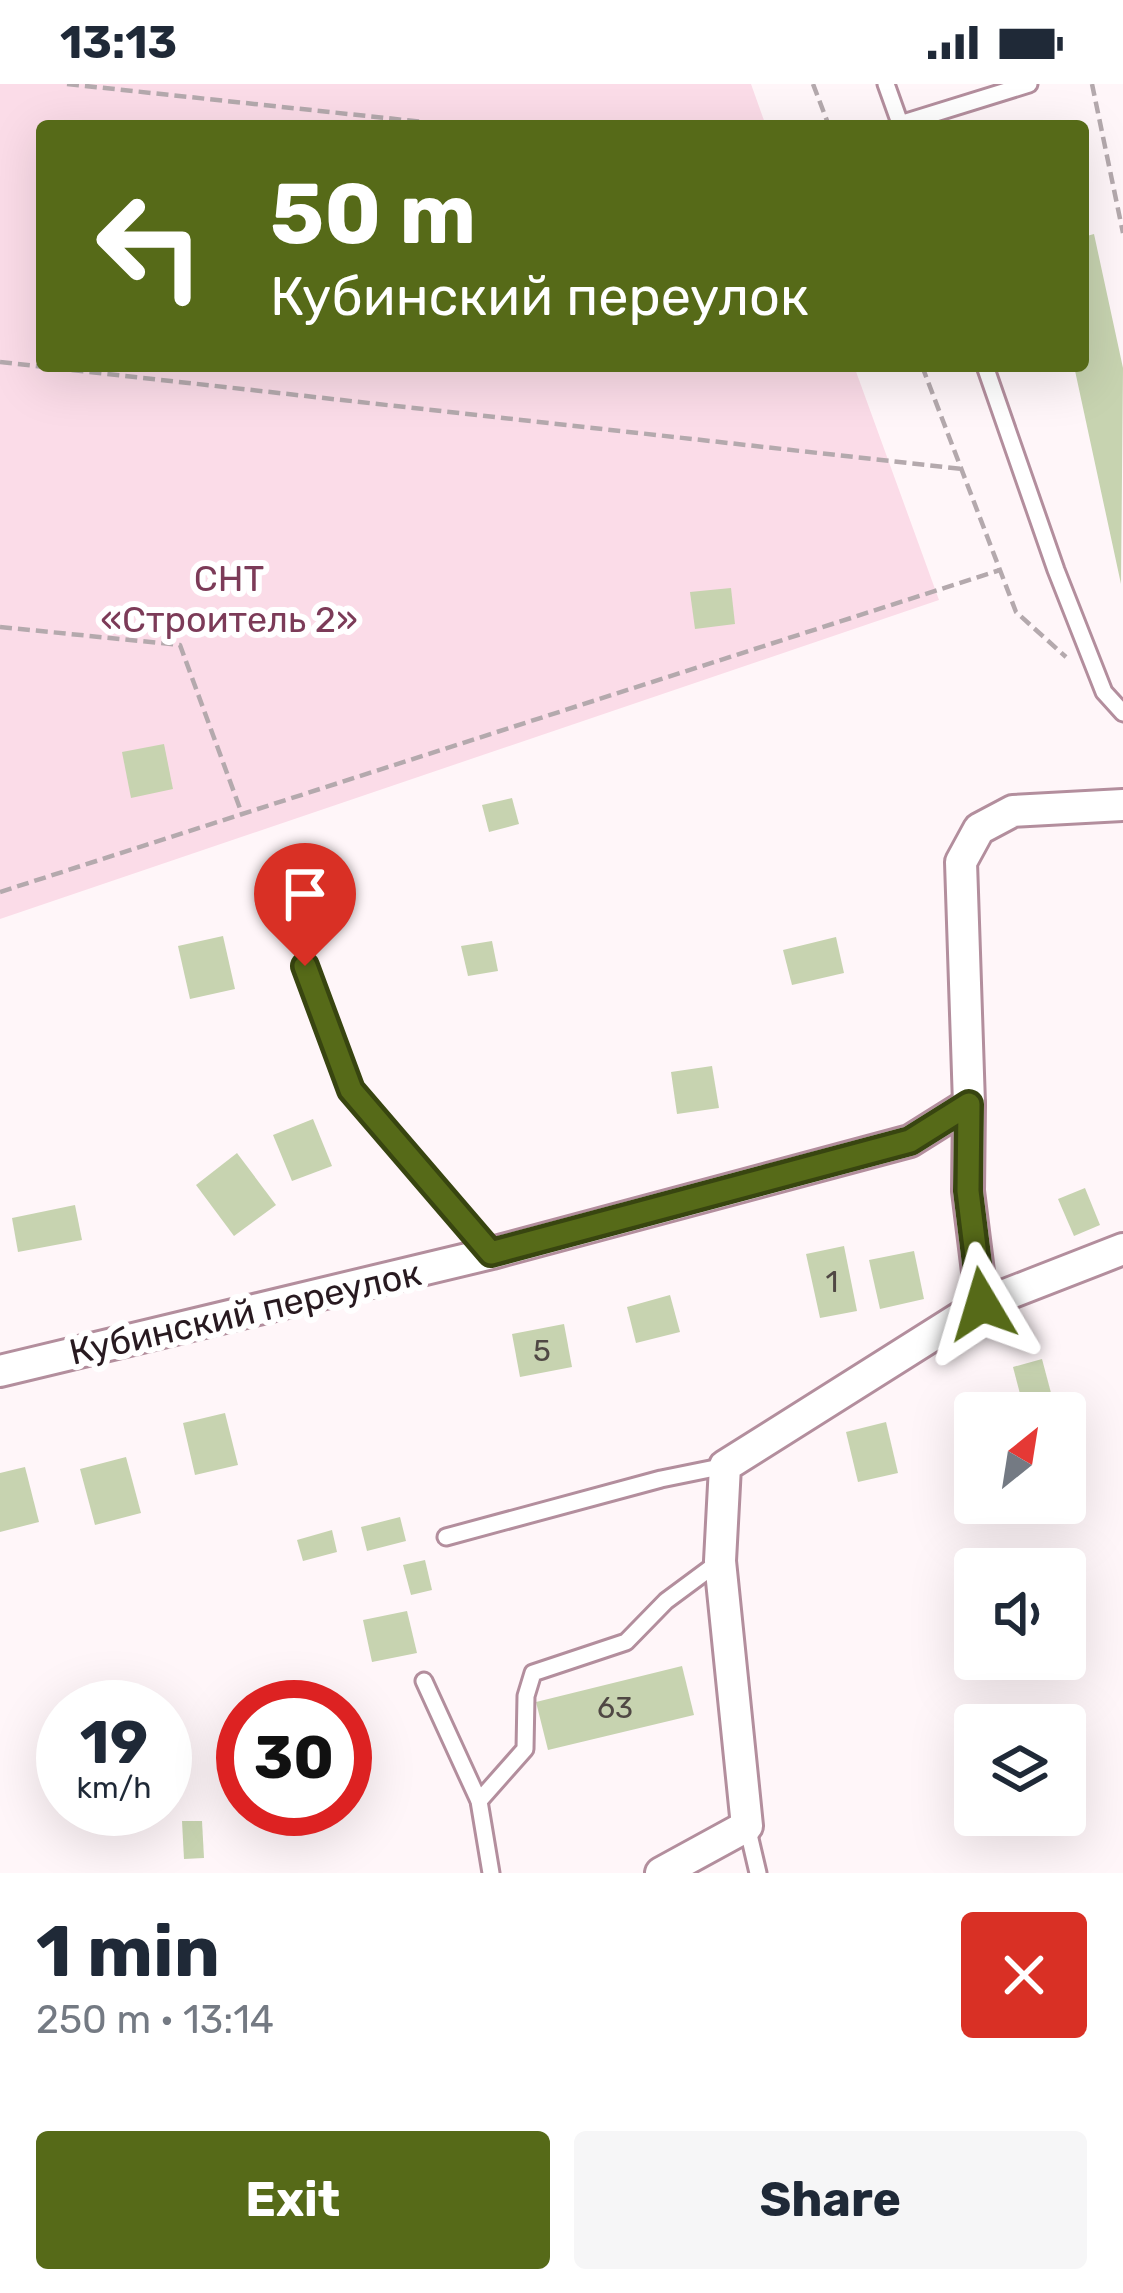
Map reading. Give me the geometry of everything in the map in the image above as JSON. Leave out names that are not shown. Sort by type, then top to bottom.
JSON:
[{"type":"street","points":[[982,1304],[968,1191],[961,862],[979,829],[1012,811],[1123,805]]},
{"type":"street","name":"Кубинский переулок","points":[[0,1371],[491,1253],[910,1141],[969,1104]]},
{"type":"street","points":[[661,1873],[746,1826],[720,1561],[725,1466],[982,1304],[1123,1249]]},
{"type":"lane","points":[[886,84],[899,120]]},
{"type":"lane","points":[[916,120],[1028,84]]},
{"type":"lane","points":[[987,372],[1104,692],[1123,712]]},
{"type":"lane","points":[[305,966],[351,1090],[491,1253]]},
{"type":"lane","points":[[446,1538],[725,1466]]},
{"type":"lane","points":[[479,1801],[525,1749],[526,1696],[533,1672],[626,1642],[665,1601],[720,1561]]},
{"type":"lane","points":[[424,1681],[479,1801],[491,1873]]},
{"type":"lane","points":[[746,1826],[758,1873]]},
{"type":"path","points":[[67,84],[405,120]]},
{"type":"path","points":[[813,84],[827,120]]},
{"type":"path","points":[[1092,84],[1123,233]]},
{"type":"path","points":[[0,362],[36,366]]},
{"type":"path","points":[[90,372],[962,469]]},
{"type":"path","points":[[924,372],[1016,612],[1069,660]]},
{"type":"path","points":[[0,892],[1000,570]]},
{"type":"path","points":[[0,627],[180,645],[242,814]]},
{"type":"green space","name":"СНТ «Строитель 2»","points":[[0,84],[751,84],[764,120],[36,120],[36,372],[856,372],[939,600],[0,919]]},
{"type":"building","points":[[1094,234],[1123,368],[1121,584],[1075,372],[1089,372],[1089,235]]},
{"type":"building","points":[[731,588],[735,624],[695,629],[690,592]]},
{"type":"building","points":[[164,744],[173,789],[131,798],[122,752]]},
{"type":"building","points":[[512,798],[519,824],[489,832],[482,805]]},
{"type":"building","points":[[223,936],[235,989],[190,999],[178,946]]},
{"type":"building","points":[[836,937],[844,973],[792,985],[783,950]]},
{"type":"building","points":[[492,941],[498,971],[468,976],[461,946]]},
{"type":"building","points":[[712,1066],[719,1108],[677,1114],[671,1072]]},
{"type":"building","points":[[313,1119],[332,1166],[292,1181],[273,1135]]},
{"type":"building","points":[[237,1153],[276,1205],[234,1236],[196,1185]]},
{"type":"building","points":[[1085,1188],[1100,1225],[1074,1236],[1058,1199]]},
{"type":"building","points":[[75,1205],[82,1240],[18,1252],[12,1218]]},
{"type":"building","points":[[844,1246],[857,1311],[820,1318],[806,1254]]},
{"type":"building","points":[[914,1251],[924,1299],[880,1309],[869,1260]]},
{"type":"building","points":[[670,1295],[680,1332],[636,1343],[627,1307]]},
{"type":"building","points":[[564,1324],[572,1367],[520,1377],[512,1334]]},
{"type":"building","points":[[1042,1359],[1051,1392],[1020,1392],[1013,1367]]},
{"type":"building","points":[[225,1413],[238,1465],[195,1475],[183,1423]]},
{"type":"building","points":[[886,1422],[898,1473],[858,1482],[846,1432]]},
{"type":"building","points":[[126,1457],[141,1513],[95,1525],[80,1469]]},
{"type":"building","points":[[25,1467],[39,1522],[0,1532],[0,1473]]},
{"type":"building","points":[[400,1517],[406,1541],[367,1551],[361,1527]]},
{"type":"building","points":[[332,1530],[337,1552],[303,1561],[297,1540]]},
{"type":"building","points":[[425,1560],[432,1590],[411,1595],[403,1565]]},
{"type":"building","points":[[407,1611],[417,1653],[372,1662],[363,1620]]},
{"type":"building","points":[[682,1666],[694,1715],[548,1750],[536,1702]]},
{"type":"building","points":[[192,1821],[202,1821],[204,1858],[184,1859],[183,1836],[192,1836]]},
{"type":"route","points":[[305,966],[351,1090],[491,1253],[910,1141],[969,1104],[968,1191],[982,1304]]}]
